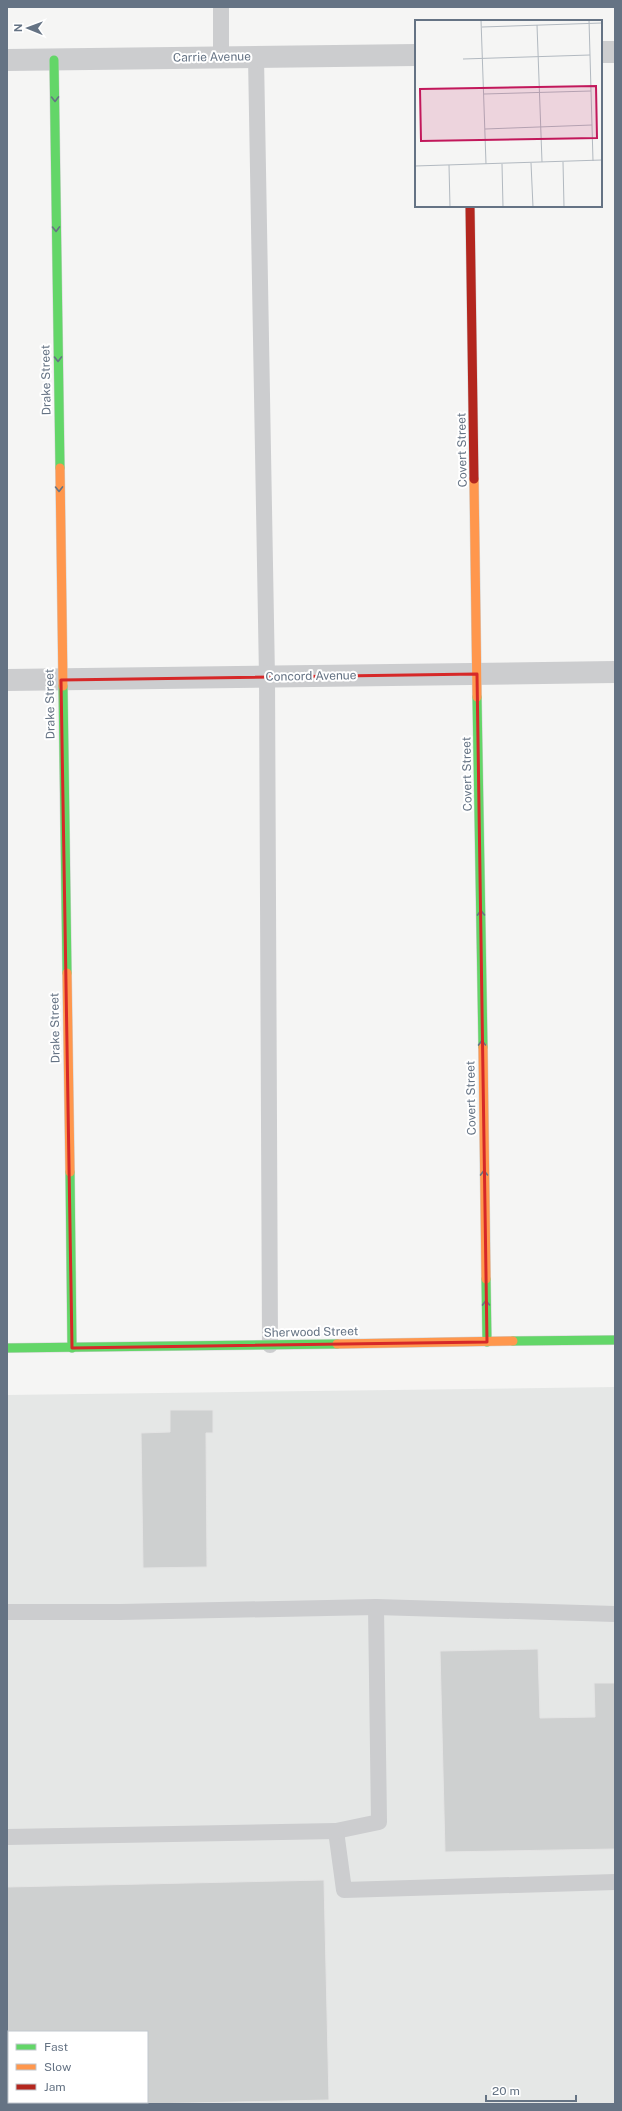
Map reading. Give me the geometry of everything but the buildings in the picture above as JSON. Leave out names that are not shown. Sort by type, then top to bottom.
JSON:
[{"type":"street","points":[[602,52],[615,52]]},
{"type":"street","name":"Carrie Avenue","points":[[7,60],[415,55]]},
{"type":"street","name":"Drake Street","points":[[54,60],[61,680],[72,1348]]},
{"type":"street","name":"Covert Street","points":[[470,207],[487,1342]]},
{"type":"street","name":"Concord Avenue","points":[[7,680],[615,672]]},
{"type":"street","name":"Sherwood Street","points":[[7,1348],[615,1340]]},
{"type":"lane","points":[[221,7],[221,57]]},
{"type":"lane","points":[[256,57],[267,677],[270,1345]]},
{"type":"lane","points":[[7,1612],[120,1612],[376,1607],[615,1614]]},
{"type":"lane","points":[[7,1837],[336,1830],[379,1822],[376,1607]]},
{"type":"lane","points":[[336,1830],[344,1890],[615,1882]]},
{"type":"highlighted area","points":[[477,674],[487,1342],[72,1348],[61,680]]},
{"type":"shaded area","points":[[615,1387],[615,2104],[7,2104],[7,1395]]},
{"type":"traffic: fast","points":[[54,60],[60,468]]},
{"type":"traffic: fast","points":[[63,686],[67,973]]},
{"type":"traffic: fast","points":[[477,697],[483,1047]]},
{"type":"traffic: fast","points":[[70,1172],[72,1348]]},
{"type":"traffic: fast","points":[[486,1279],[487,1342]]},
{"type":"traffic: fast","points":[[513,1341],[615,1340]]},
{"type":"traffic: fast","points":[[7,1348],[337,1344]]},
{"type":"traffic: slow","points":[[60,468],[63,686]]},
{"type":"traffic: slow","points":[[474,479],[477,697]]},
{"type":"traffic: slow","points":[[67,973],[70,1172]]},
{"type":"traffic: slow","points":[[483,1047],[486,1279]]},
{"type":"traffic: slow","points":[[337,1344],[513,1341]]},
{"type":"traffic: jam","points":[[470,207],[474,479]]}]
